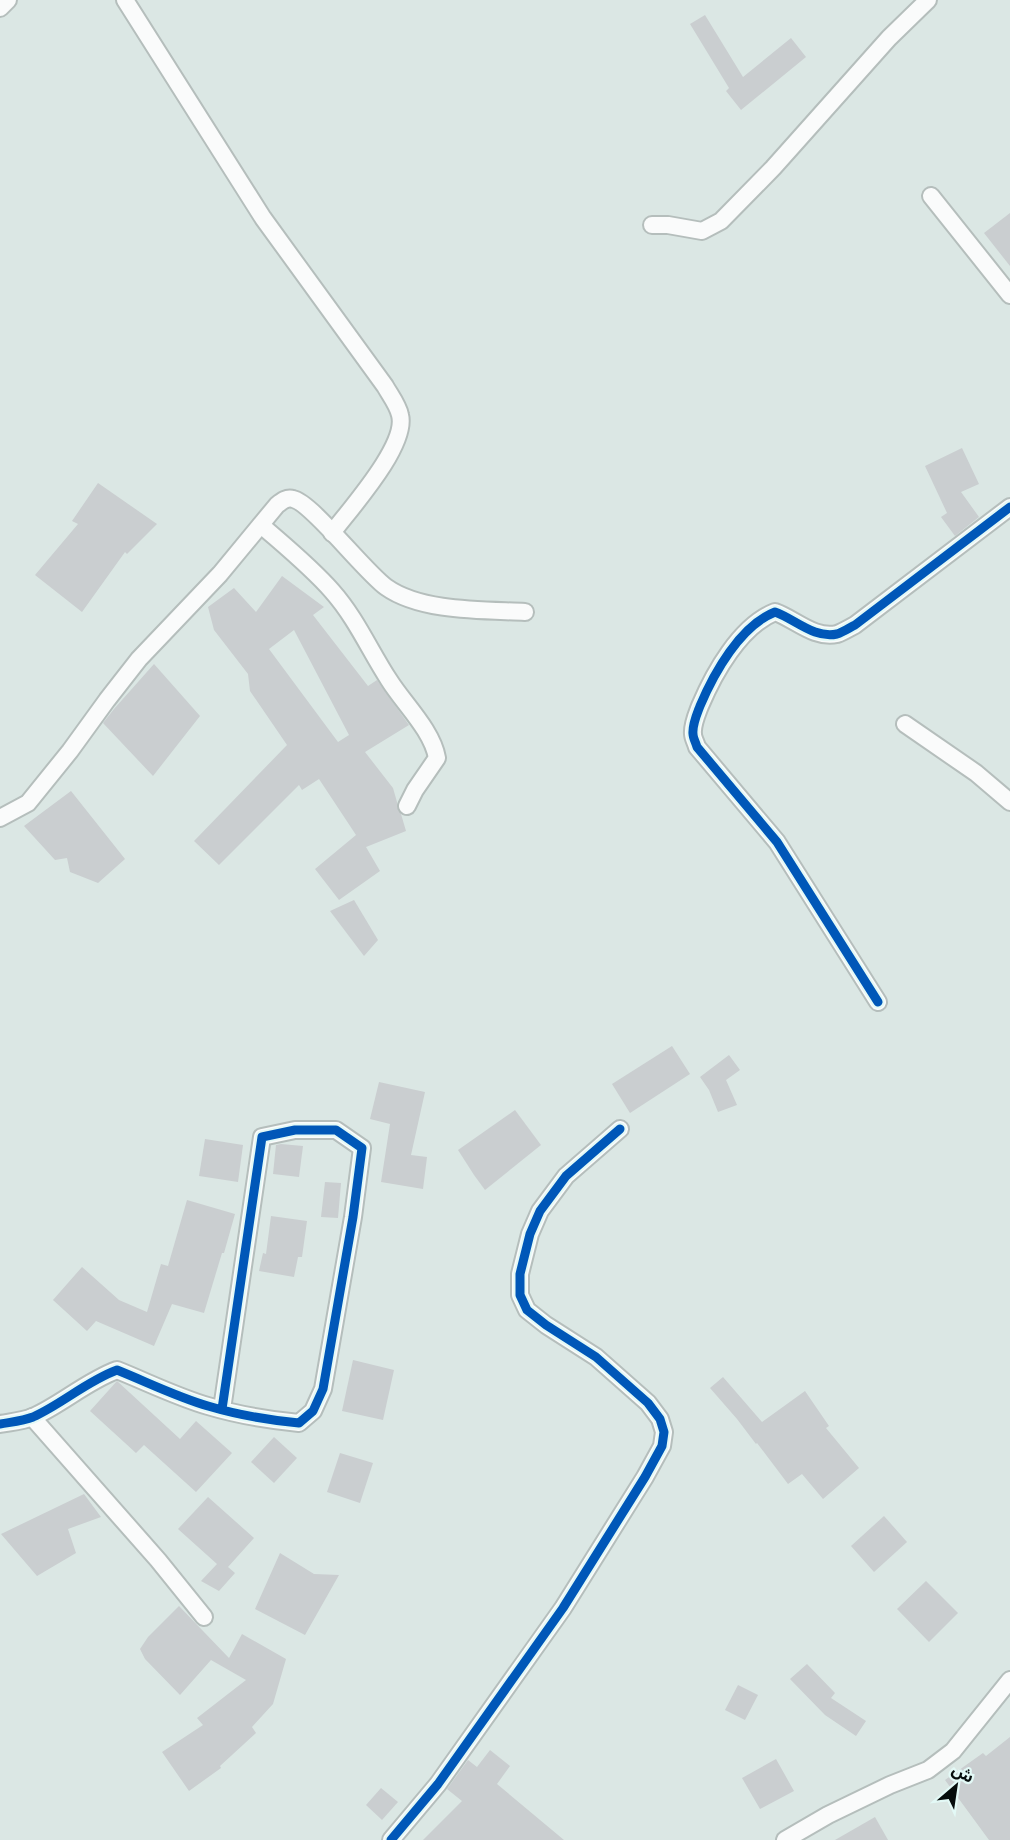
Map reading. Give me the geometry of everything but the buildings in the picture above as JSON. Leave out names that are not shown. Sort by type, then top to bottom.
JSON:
[{"type":"street","points":[[0,8],[8,0]]},
{"type":"street","points":[[125,0],[263,218],[385,386],[400,415],[400,435],[386,462],[332,533]]},
{"type":"street","points":[[652,225],[668,225],[702,231],[721,221],[773,168],[889,38],[928,0]]},
{"type":"street","points":[[931,196],[1010,295]]},
{"type":"street","points":[[0,818],[28,802],[70,751],[139,659],[220,574],[277,505],[286,499],[294,498],[310,509],[357,560],[387,587],[414,601],[468,610],[525,612]]},
{"type":"street","points":[[878,1002],[777,842],[697,747],[693,732],[696,715],[726,656],[764,616],[775,612],[823,635],[839,633],[855,625],[1010,507]]},
{"type":"street","points":[[261,525],[333,591],[356,624],[389,680],[430,738],[437,758],[407,806]]},
{"type":"street","points":[[905,724],[976,773],[1010,802]]},
{"type":"street","points":[[391,1840],[438,1784],[563,1608],[645,1478],[662,1446],[664,1432],[660,1419],[648,1403],[596,1357],[527,1310],[520,1294],[520,1274],[530,1234],[540,1211],[566,1176],[620,1129]]},
{"type":"street","points":[[0,1424],[32,1417],[78,1392],[105,1374],[117,1370],[206,1405],[222,1409],[267,1420],[298,1423],[313,1412],[323,1389],[353,1217],[362,1148],[336,1130],[295,1130],[262,1137],[222,1409]]},
{"type":"street","points":[[32,1417],[158,1560],[204,1617]]},
{"type":"street","points":[[784,1840],[838,1810],[928,1770],[953,1751],[1010,1680]]},
{"type":"cycle path","points":[[878,1002],[777,842],[697,747],[693,736],[694,723],[721,665],[740,639],[762,619],[775,612],[820,634],[829,635],[842,632],[855,625],[1010,507]]},
{"type":"cycle path","points":[[391,1840],[438,1784],[563,1608],[662,1446],[664,1432],[660,1419],[648,1403],[596,1357],[527,1310],[520,1295],[520,1274],[530,1234],[540,1211],[566,1176],[620,1129]]},
{"type":"cycle path","points":[[0,1424],[33,1417],[95,1380],[117,1370],[185,1398],[242,1415],[299,1423],[313,1411],[323,1389],[353,1217],[362,1148],[336,1130],[295,1130],[262,1137],[222,1409]]}]
